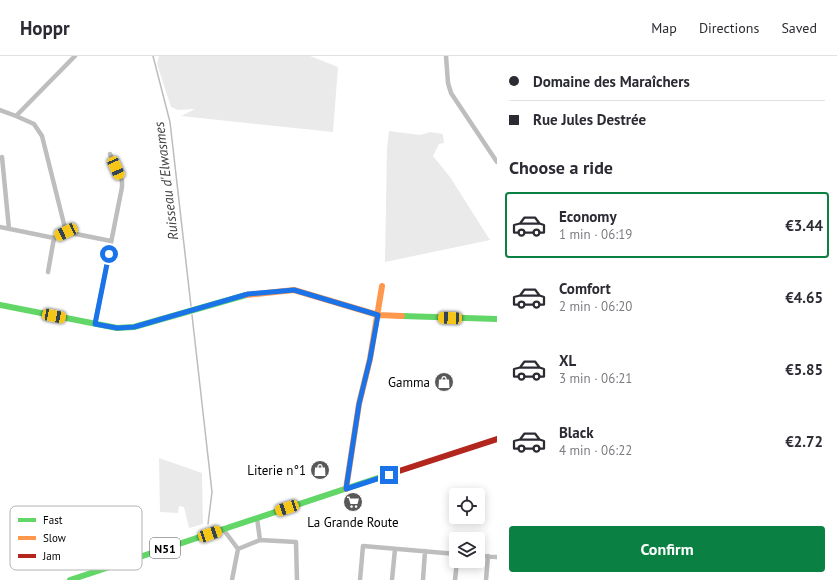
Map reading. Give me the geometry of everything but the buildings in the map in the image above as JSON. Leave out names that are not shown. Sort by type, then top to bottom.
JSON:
[{"type":"street","points":[[16,116],[75,56]]},
{"type":"street","points":[[446,56],[448,83],[451,93],[497,162]]},
{"type":"street","points":[[0,110],[34,124],[42,136],[66,232]]},
{"type":"street","points":[[95,324],[122,184],[110,154]]},
{"type":"street","points":[[2,157],[9,229]]},
{"type":"street","points":[[0,227],[54,238],[66,232],[111,241]]},
{"type":"street","points":[[48,272],[54,238]]},
{"type":"street","points":[[346,489],[359,404],[370,359],[382,286]]},
{"type":"street","points":[[0,305],[117,328],[134,327],[248,294],[294,290],[378,315],[497,319]]},
{"type":"street","name":"N51","points":[[142,556],[497,439]]},
{"type":"street","points":[[257,518],[260,540]]},
{"type":"street","points":[[224,529],[238,549],[232,580]]},
{"type":"street","points":[[238,549],[260,540],[296,542],[297,580]]},
{"type":"street","points":[[360,580],[363,546],[449,553]]},
{"type":"street","points":[[392,580],[395,549]]},
{"type":"street","points":[[423,580],[425,551]]},
{"type":"street","points":[[486,580],[488,556],[497,557]]},
{"type":"street","points":[[456,580],[457,568]]},
{"type":"street","name":"N51","points":[[70,580],[100,570]]},
{"type":"shaded area","points":[[159,56],[310,56],[338,67],[333,132],[181,116],[195,109],[178,110],[171,107],[157,64]]},
{"type":"shaded area","points":[[389,131],[420,135],[430,132],[443,134],[444,143],[439,144],[433,156],[450,177],[490,240],[385,262],[387,148]]},
{"type":"shaded area","points":[[159,458],[202,473],[203,524],[189,528],[184,507],[179,506],[178,513],[160,512]]},
{"type":"waterway","name":"Ruisseau d'Elwasmes","points":[[153,56],[170,122],[191,306]]},
{"type":"waterway","name":"Ruisseau d'Elwasmes","points":[[192,315],[212,492],[208,524]]},
{"type":"traffic: fast","points":[[0,305],[117,328],[134,327],[246,295]]},
{"type":"traffic: fast","points":[[402,316],[497,319]]},
{"type":"traffic: fast","points":[[142,556],[396,472]]},
{"type":"traffic: fast","points":[[70,580],[100,570]]},
{"type":"traffic: slow","points":[[346,489],[359,404],[370,359],[382,286]]},
{"type":"traffic: slow","points":[[246,295],[294,290],[378,315],[402,316]]},
{"type":"traffic: jam","points":[[396,472],[497,439]]},
{"type":"place","name":"Gamma","points":[[444,382]]},
{"type":"place","name":"Literie n°1","points":[[320,470]]},
{"type":"place","name":"La Grande Route","points":[[353,502]]},
{"type":"route","points":[[109,254],[95,324],[124,329],[248,294],[294,290],[378,315],[370,359],[359,404],[346,489],[389,475]]}]
